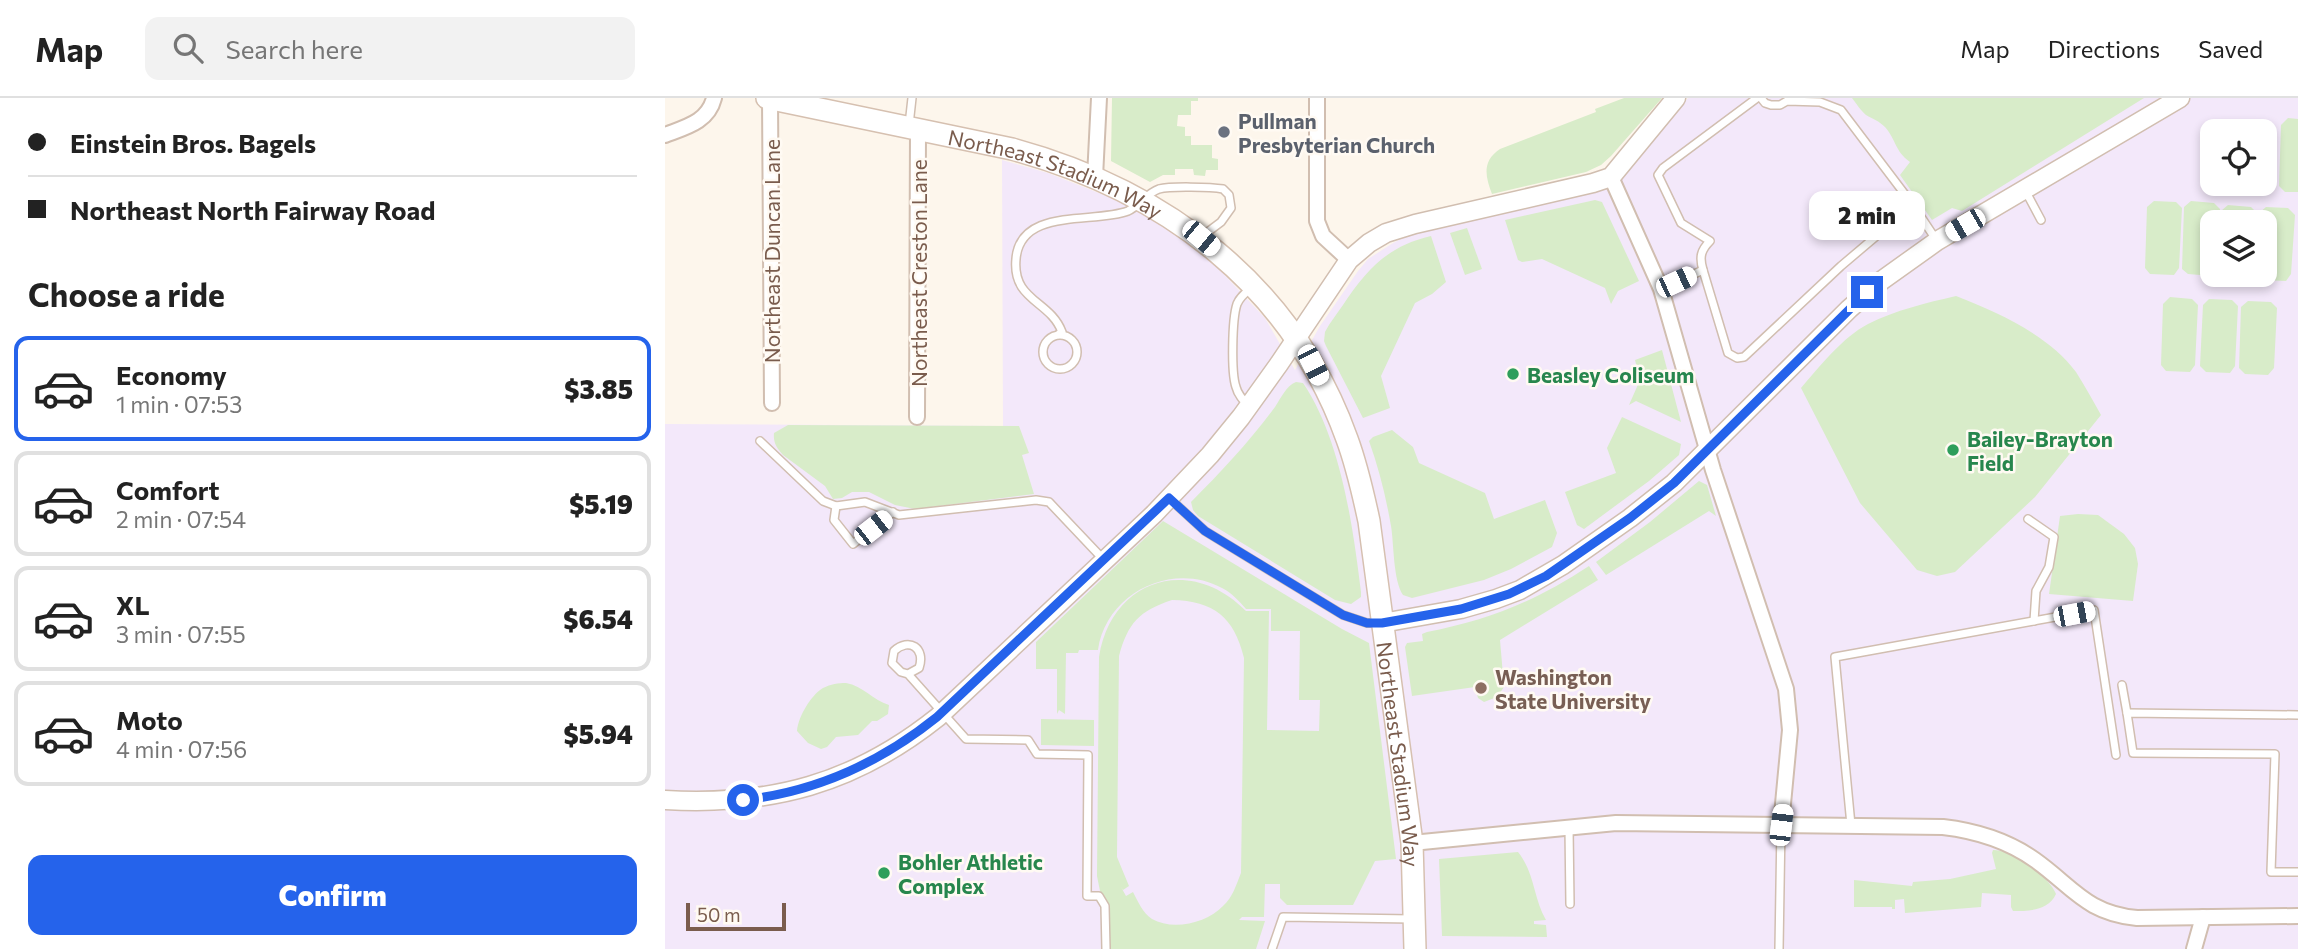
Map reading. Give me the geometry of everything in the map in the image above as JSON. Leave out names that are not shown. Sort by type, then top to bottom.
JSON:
[{"type":"main road","name":"Northeast Stadium Way","points":[[768,98],[1012,149],[1095,177],[1143,200],[1201,238],[1254,285],[1279,315],[1313,365],[1330,397],[1353,456],[1369,521],[1412,843],[1415,949]]},
{"type":"street","points":[[665,135],[701,121],[710,111],[715,98]]},
{"type":"street","name":"Northeast Duncan Lane","points":[[768,98],[772,403]]},
{"type":"street","points":[[1095,177],[1099,98]]},
{"type":"street","points":[[1317,98],[1317,221],[1323,236],[1349,260]]},
{"type":"street","points":[[665,800],[698,802],[758,798],[786,793],[851,772],[909,740],[943,712],[1169,498],[1210,455],[1297,340],[1349,260],[1378,237],[1415,223],[1611,177],[1675,98]]},
{"type":"street","points":[[1382,623],[1478,605],[1520,590],[1546,576],[1653,500],[1881,281],[1937,241],[2180,98]]},
{"type":"street","name":"Northeast Creston Lane","points":[[913,129],[918,417]]},
{"type":"street","points":[[1611,177],[1661,289],[1708,450],[1786,689],[1790,730],[1781,825]]},
{"type":"street","points":[[1412,843],[1647,822],[1920,826],[1974,832],[2017,848],[2077,895],[2103,911],[2137,918],[2298,916]]},
{"type":"street","points":[[2194,949],[2203,917]]},
{"type":"lane","points":[[912,98],[913,129]]},
{"type":"lane","points":[[1913,205],[1841,266],[1744,357],[1737,358],[1728,353],[1703,270],[1701,254],[1710,241],[1681,223],[1658,175],[1663,168],[1759,98],[1771,105],[1780,105],[1787,101],[1820,102],[1841,110],[1913,205],[1937,241]]},
{"type":"lane","points":[[1059,334],[1073,340],[1078,351],[1075,362],[1065,369],[1053,368],[1043,355],[1047,340],[1062,332],[1057,321],[1028,296],[1018,282],[1016,257],[1023,238],[1037,226],[1129,211],[1157,190],[1215,188],[1226,191],[1231,204],[1229,213],[1201,238]]},
{"type":"lane","points":[[2025,190],[2041,220]]},
{"type":"lane","points":[[1661,289],[1703,270]]},
{"type":"lane","points":[[1249,406],[1234,385],[1233,342],[1236,306],[1242,295],[1254,285]]},
{"type":"lane","points":[[761,441],[801,482],[823,501],[836,506],[865,502],[899,515],[1042,500],[1049,502],[1103,560]]},
{"type":"lane","points":[[1169,498],[1205,531],[1343,615],[1367,623],[1382,623]]},
{"type":"lane","points":[[836,506],[834,520],[853,544],[893,512]]},
{"type":"lane","points":[[2028,519],[2054,537],[2049,567],[2036,591],[2034,621]]},
{"type":"lane","points":[[1851,825],[1835,657],[2094,610],[2116,755]]},
{"type":"lane","points":[[908,674],[919,667],[922,654],[914,645],[906,643],[894,651],[892,663],[901,672],[908,674],[966,739],[1028,740],[1037,754],[1088,755],[1087,896],[1099,896],[1105,906],[1106,949]]},
{"type":"lane","points":[[2122,685],[2133,753],[2275,754],[2271,872],[2298,872]]},
{"type":"lane","points":[[2127,713],[2298,715]]},
{"type":"lane","points":[[1779,949],[1781,825]]},
{"type":"lane","points":[[1569,828],[1570,904]]},
{"type":"lane","points":[[1272,949],[1283,917],[1415,919]]},
{"type":"shaded area","name":"Washington State University","points":[[1688,98],[2298,98],[2298,949],[665,949],[665,424],[1003,426],[1002,160],[1048,173],[1109,197],[1151,218],[1190,244],[1219,269],[1265,318],[1295,370],[1320,326],[1358,271],[1368,259],[1393,243],[1415,232],[1597,192],[1627,170]]},
{"type":"green space","points":[[1112,98],[1198,98],[1198,101],[1191,101],[1191,115],[1178,115],[1177,126],[1185,127],[1185,136],[1191,136],[1191,145],[1212,145],[1212,158],[1218,159],[1218,170],[1206,170],[1205,176],[1194,175],[1193,169],[1175,169],[1175,175],[1163,175],[1150,182],[1111,161]]},
{"type":"green space","points":[[1624,98],[1662,98],[1601,165],[1586,172],[1492,194],[1487,169],[1490,159],[1500,149],[1596,112],[1595,109]]},
{"type":"green space","points":[[1852,98],[2144,98],[1962,211],[1952,208],[1932,220],[1900,175],[1910,162],[1885,127],[1866,115]]},
{"type":"green space","points":[[2288,118],[2298,119],[2298,192],[2285,192],[2279,186],[2281,125]]},
{"type":"green space","points":[[1595,200],[1602,202],[1639,281],[1618,291],[1611,304],[1605,288],[1542,259],[1522,262],[1518,260],[1505,220]]},
{"type":"green space","points":[[2154,201],[2176,202],[2182,208],[2179,268],[2174,275],[2150,274],[2145,268],[2147,207]]},
{"type":"green space","points":[[2191,201],[2214,203],[2220,209],[2200,210],[2200,275],[2188,274],[2182,269],[2184,207]]},
{"type":"green space","points":[[2228,205],[2251,207],[2254,210],[2222,210]]},
{"type":"green space","points":[[2266,207],[2288,208],[2295,215],[2291,274],[2286,281],[2277,281],[2277,210],[2262,210]]},
{"type":"green space","points":[[1467,228],[1482,269],[1465,275],[1450,233]]},
{"type":"green space","points":[[1431,236],[1446,282],[1415,303],[1381,376],[1390,408],[1363,418],[1326,346],[1325,332],[1370,270],[1402,246]]},
{"type":"green space","name":"Bailey-Brayton Field","points":[[1956,296],[2005,317],[2052,347],[2076,372],[2101,415],[2035,497],[1955,572],[1937,576],[1917,570],[1860,503],[1801,388],[1841,344],[1868,324],[1922,304]]},
{"type":"green space","points":[[2170,297],[2192,299],[2198,305],[2195,365],[2190,372],[2166,371],[2161,365],[2163,304]]},
{"type":"green space","points":[[2209,299],[2232,300],[2238,306],[2235,366],[2230,373],[2206,372],[2200,366],[2203,305]]},
{"type":"green space","points":[[2248,301],[2271,302],[2277,308],[2274,368],[2268,375],[2245,374],[2239,368],[2241,307]]},
{"type":"green space","points":[[1662,350],[1681,422],[1636,401],[1629,405],[1640,380],[1635,360]]},
{"type":"green space","points":[[1296,382],[1303,383],[1316,405],[1327,430],[1343,484],[1361,592],[1361,597],[1351,604],[1335,600],[1198,516],[1191,502],[1245,444],[1287,389]]},
{"type":"green space","points":[[1622,417],[1681,444],[1679,455],[1584,529],[1577,525],[1565,492],[1616,473],[1607,448]]},
{"type":"green space","points":[[788,425],[1019,426],[1029,453],[1022,455],[1034,494],[915,509],[895,505],[869,492],[852,492],[842,498],[833,499],[825,486],[777,448],[774,433]]},
{"type":"green space","points":[[1392,430],[1413,447],[1419,463],[1485,493],[1494,519],[1545,500],[1557,533],[1552,547],[1484,580],[1412,598],[1403,595],[1396,571],[1387,504],[1369,441]]},
{"type":"green space","points":[[1699,481],[1707,485],[1716,516],[1709,511],[1606,575],[1596,562]]},
{"type":"green space","points":[[2098,515],[2124,534],[2135,548],[2138,564],[2133,601],[2049,594],[2060,516]]},
{"type":"green space","points":[[1163,521],[1369,643],[1396,859],[1375,861],[1353,905],[1287,905],[1280,898],[1280,884],[1265,884],[1264,917],[1242,917],[1239,920],[1265,921],[1256,949],[1110,949],[1110,912],[1100,891],[1097,876],[1099,657],[1106,630],[1119,609],[1136,593],[1114,612],[1104,630],[1098,650],[1066,653],[1065,714],[1059,710],[1057,714],[1057,669],[1036,669],[1036,642]],"holes":[[[1183,578],[1203,581],[1226,590],[1246,609],[1271,609],[1271,631],[1300,631],[1299,700],[1320,700],[1319,731],[1267,730],[1269,611],[1246,611],[1224,593],[1201,583],[1178,580],[1158,583]],[[1172,600],[1211,608],[1228,622],[1244,658],[1241,873],[1229,899],[1216,912],[1199,921],[1179,925],[1160,923],[1152,919],[1143,910],[1133,892],[1126,896],[1121,887],[1123,890],[1129,886],[1117,857],[1119,656],[1126,635],[1143,614]]]},
{"type":"green space","points":[[1589,566],[1598,580],[1500,640],[1504,687],[1497,697],[1484,702],[1478,698],[1475,687],[1412,696],[1405,647],[1407,643],[1423,641],[1422,634],[1427,632],[1471,622],[1511,608]]},
{"type":"green space","points":[[846,683],[889,705],[888,714],[872,721],[858,735],[836,737],[827,747],[821,749],[808,743],[797,731],[806,707],[823,688]]},
{"type":"green space","points":[[1041,719],[1094,720],[1094,746],[1041,745]]},
{"type":"green space","points":[[1993,850],[2010,854],[2038,872],[2056,894],[2053,900],[2037,909],[2019,911],[2013,911],[2011,907],[2011,895],[1982,893],[1981,907],[1905,913],[1904,899],[1895,900],[1895,909],[1854,907],[1854,880],[1912,886],[1913,882],[1950,879],[1996,869]]},
{"type":"green space","points":[[1518,852],[1528,868],[1546,920],[1534,921],[1534,924],[1546,925],[1547,937],[1442,936],[1439,859]]},
{"type":"place","name":"Pullman Presbyterian Church","points":[[1224,132]]},
{"type":"place","name":"Beasley Coliseum","points":[[1513,374]]},
{"type":"place","name":"Bailey-Brayton Field","points":[[1953,450]]},
{"type":"place","name":"Washington State University","points":[[1481,688]]},
{"type":"place","name":"Bohler Athletic Complex","points":[[884,873]]},
{"type":"route","points":[[743,800],[786,793],[824,782],[851,772],[909,740],[937,717],[1169,498],[1205,531],[1343,615],[1359,621],[1382,623],[1404,620],[1461,609],[1520,590],[1546,576],[1608,534],[1674,483],[1867,292]]}]
